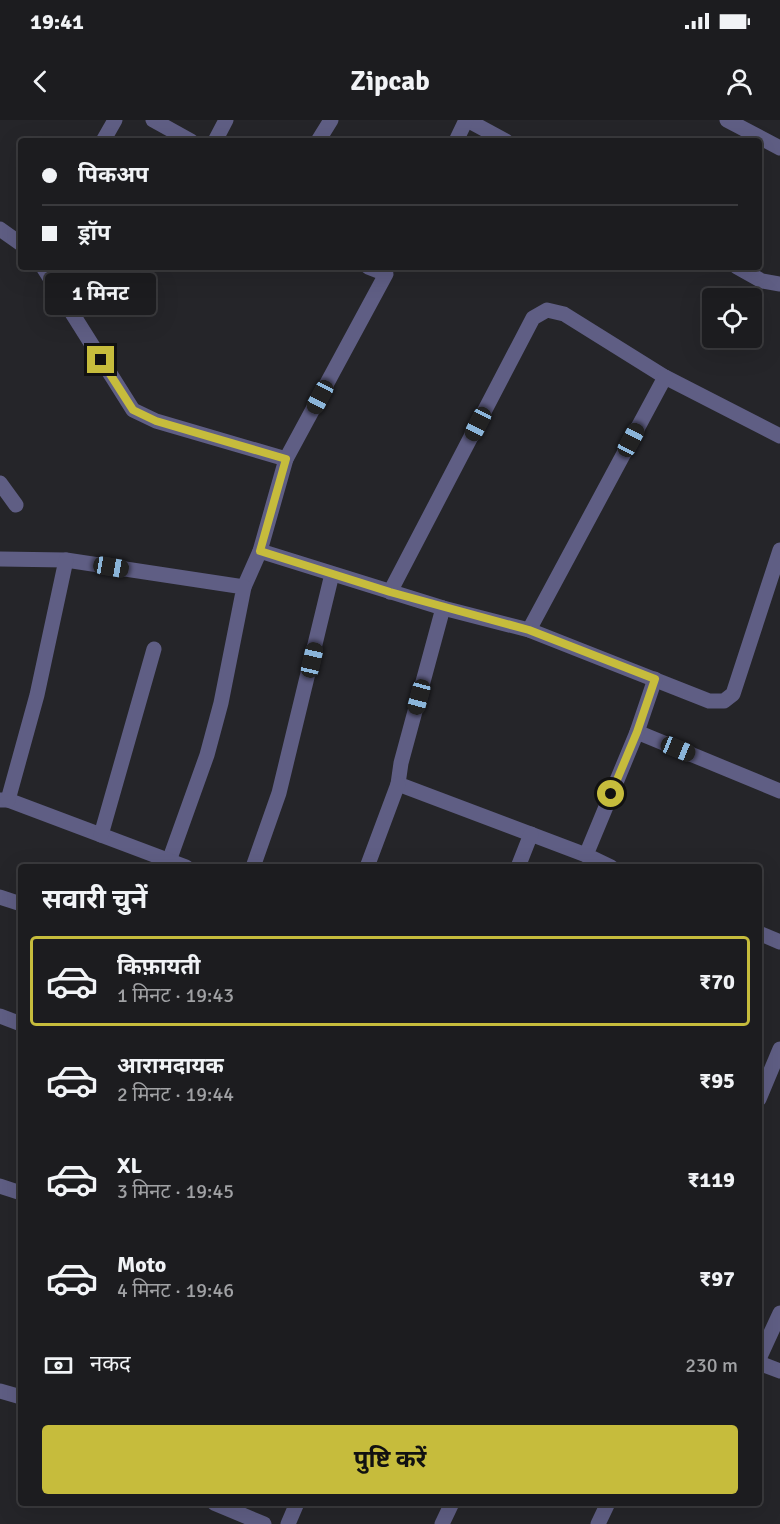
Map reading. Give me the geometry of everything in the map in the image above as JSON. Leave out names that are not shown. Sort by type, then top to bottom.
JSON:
[{"type":"street","points":[[105,138],[115,120]]},
{"type":"street","points":[[153,120],[186,138]]},
{"type":"street","points":[[217,138],[226,120]]},
{"type":"street","points":[[320,138],[331,120]]},
{"type":"street","points":[[457,138],[466,120],[500,138]]},
{"type":"street","points":[[727,120],[761,138]]},
{"type":"street","points":[[762,138],[780,148]]},
{"type":"street","points":[[0,229],[18,242]]},
{"type":"street","points":[[45,270],[133,410],[156,421],[286,459]]},
{"type":"street","points":[[742,270],[762,281],[780,284]]},
{"type":"street","points":[[169,861],[207,755],[218,714],[244,587],[260,551],[286,459],[388,271]]},
{"type":"street","points":[[390,592],[533,318],[547,310],[564,314],[665,377],[780,436]]},
{"type":"street","points":[[529,630],[665,377]]},
{"type":"street","points":[[0,483],[16,505]]},
{"type":"street","points":[[260,551],[443,608],[529,630],[709,701],[724,701],[733,694],[780,550]]},
{"type":"street","points":[[0,559],[66,560],[244,587]]},
{"type":"street","points":[[66,560],[37,695],[4,800],[178,864]]},
{"type":"street","points":[[254,864],[285,771],[332,574]]},
{"type":"street","points":[[368,864],[398,784],[401,763],[443,608]]},
{"type":"street","points":[[101,835],[154,649]]},
{"type":"street","points":[[586,855],[637,732],[655,679]]},
{"type":"street","points":[[637,732],[780,791]]},
{"type":"street","points":[[398,784],[605,864]]},
{"type":"street","points":[[519,864],[531,834]]},
{"type":"street","points":[[0,897],[18,903]]},
{"type":"street","points":[[762,934],[780,942]]},
{"type":"street","points":[[0,1016],[18,1023]]},
{"type":"street","points":[[762,1092],[780,1049]]},
{"type":"street","points":[[0,1186],[18,1192]]},
{"type":"street","points":[[762,1354],[780,1313]]},
{"type":"street","points":[[762,1362],[780,1371]]},
{"type":"street","points":[[0,1391],[18,1396]]},
{"type":"street","points":[[221,1506],[264,1524]]},
{"type":"street","points":[[288,1524],[296,1506]]},
{"type":"street","points":[[442,1524],[451,1506]]},
{"type":"street","points":[[598,1524],[607,1506]]},
{"type":"route","points":[[101,360],[133,410],[156,421],[286,459],[260,551],[443,608],[529,630],[655,679],[637,732],[611,794]]}]
